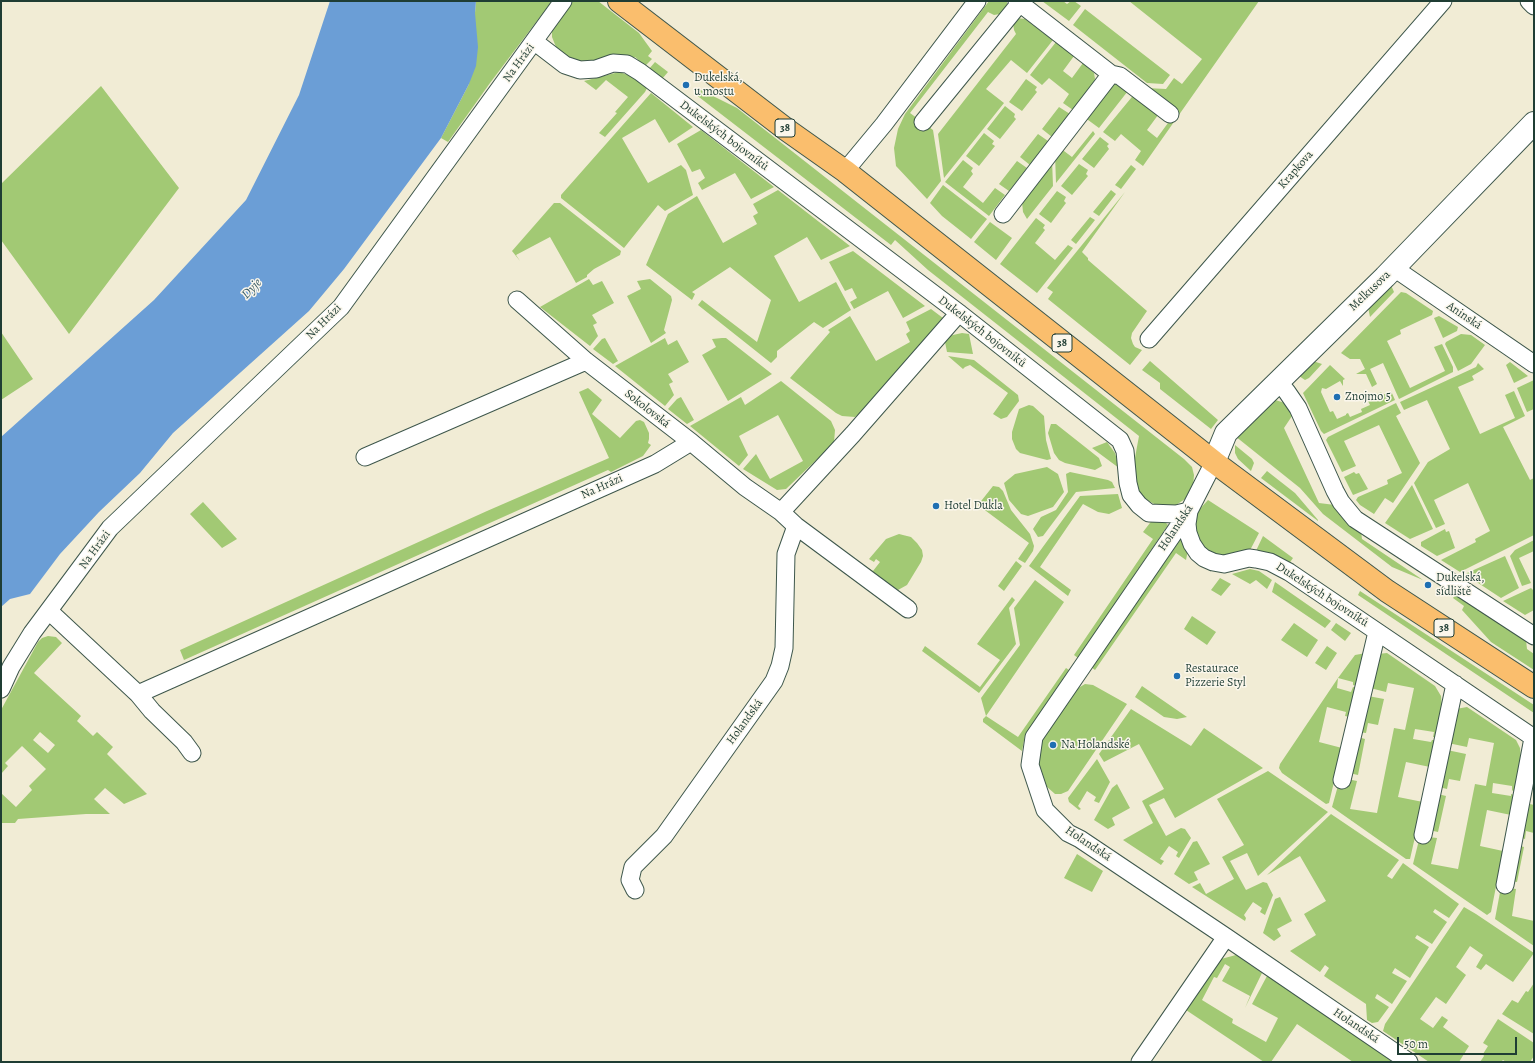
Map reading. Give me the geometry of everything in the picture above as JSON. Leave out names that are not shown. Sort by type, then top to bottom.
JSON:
[{"type":"main road","name":"38","points":[[620,1],[787,130],[845,171],[1214,462],[1387,591],[1534,687]]},
{"type":"street","name":"Na Hrázi","points":[[1,689],[21,649],[110,528],[341,307],[564,1]]},
{"type":"street","points":[[845,171],[884,124],[977,1]]},
{"type":"street","name":"Krapkova","points":[[1148,339],[1443,1]]},
{"type":"street","points":[[1529,1],[1534,6]]},
{"type":"street","points":[[923,122],[1018,2],[1112,74],[1120,76],[1170,114]]},
{"type":"street","name":"Dukelských bojovníků","points":[[535,42],[565,65],[580,70],[596,69],[613,64],[627,64],[959,313],[1120,440],[1126,451],[1128,483],[1131,495],[1139,505],[1149,513],[1176,514],[1189,511],[1187,524],[1188,534],[1192,544],[1198,553],[1204,558],[1213,562],[1224,564],[1249,558],[1270,562],[1289,572],[1534,738],[1505,885]]},
{"type":"street","points":[[1003,214],[1112,74]]},
{"type":"street","name":"Melkusova","points":[[1214,462],[1226,433],[1394,268],[1534,123]]},
{"type":"street","name":"Aninská","points":[[1394,268],[1534,364]]},
{"type":"street","name":"Sokolovská","points":[[517,300],[586,361],[691,442],[745,487],[781,512],[796,526],[852,569],[908,609]]},
{"type":"street","points":[[781,512],[959,313]]},
{"type":"street","points":[[365,457],[586,361]]},
{"type":"street","points":[[1279,382],[1298,408],[1338,496],[1356,519],[1534,636]]},
{"type":"street","name":"Na Hrázi","points":[[138,694],[655,464],[691,442]]},
{"type":"street","name":"Holandská","points":[[1214,462],[1189,511],[1034,737],[1030,765],[1045,810],[1068,833],[1080,839],[1226,937],[1409,1062]]},
{"type":"street","name":"Holandská","points":[[635,890],[630,880],[633,867],[664,836],[774,681],[780,666],[784,648],[786,554],[796,526]]},
{"type":"street","points":[[49,611],[69,628],[138,694],[152,711],[184,742],[192,753]]},
{"type":"street","name":"Dukelských bojovníků","points":[[1342,780],[1377,632]]},
{"type":"street","points":[[1423,835],[1455,684]]},
{"type":"street","points":[[1140,1062],[1226,937]]},
{"type":"green space","points":[[476,1],[552,1],[490,83],[448,142],[441,138],[469,84]]},
{"type":"green space","points":[[571,1],[598,1],[639,33],[652,51],[648,56],[652,59],[645,66],[635,57],[632,60],[573,64],[556,47],[552,37],[552,26]]},
{"type":"green space","points":[[989,1],[1007,1],[1007,7],[1000,14],[994,15],[988,12],[910,113],[933,130],[941,181],[927,199],[896,166],[894,148],[898,129],[905,114]]},
{"type":"green space","points":[[1042,1],[1063,1],[1067,4],[1074,1],[1081,6],[1069,21]]},
{"type":"green space","points":[[1129,1],[1259,1],[1143,166],[1135,160],[1141,151],[1121,134],[1115,141],[1103,132],[1136,92],[1161,111],[1147,130],[1157,138],[1176,112],[1146,88],[1166,89],[1174,78],[1182,84],[1202,59]]},
{"type":"green space","points":[[1085,9],[1170,75],[1163,84],[1147,83],[1073,25]]},
{"type":"green space","points":[[1017,18],[1025,19],[1053,40],[1027,73],[1011,60],[986,89],[1004,103],[944,178],[938,134],[1016,34],[1013,23]]},
{"type":"green space","points":[[1056,42],[1074,56],[1063,71],[1072,78],[1083,63],[1094,73],[1095,79],[1092,85],[1073,110],[1063,103],[1069,94],[1049,78],[1042,85],[1030,75]]},
{"type":"green space","points":[[655,62],[668,72],[662,79],[649,69]]},
{"type":"green space","points":[[619,72],[631,76],[647,88],[605,137],[599,133],[617,113],[615,112],[628,97],[606,80],[596,90],[584,81]]},
{"type":"green space","points":[[1026,79],[1037,87],[1035,90],[1037,92],[1022,111],[1009,102]]},
{"type":"green space","points":[[1118,83],[1131,87],[1099,128],[1084,117],[1111,86]]},
{"type":"green space","points":[[101,86],[179,188],[69,334],[1,240],[1,184]]},
{"type":"green space","points":[[699,89],[737,108],[1184,459],[1192,467],[1194,475],[1193,488],[1185,499],[1176,505],[1167,506],[1156,505],[1142,497],[1138,490],[1134,463],[1139,436],[928,270],[895,240],[891,245],[695,94]]},
{"type":"green space","points":[[651,93],[693,127],[669,143],[655,119],[622,138],[648,183],[681,165],[686,170],[693,195],[665,211],[658,205],[624,248],[561,198],[561,195]]},
{"type":"green space","points":[[1005,106],[1015,114],[1014,117],[1016,119],[1000,139],[987,129]]},
{"type":"green space","points":[[1059,107],[1070,114],[1052,137],[1042,129]]},
{"type":"green space","points":[[701,130],[774,187],[751,199],[735,173],[702,190],[698,183],[705,178],[700,169],[692,172],[677,144]]},
{"type":"green space","points":[[1093,131],[1095,134],[1056,183],[1055,154],[1060,148],[1072,157]]},
{"type":"green space","points":[[984,133],[994,141],[992,144],[995,146],[979,166],[966,156]]},
{"type":"green space","points":[[1038,134],[1048,141],[1030,165],[1020,157]]},
{"type":"green space","points":[[1100,137],[1109,144],[1107,146],[1109,149],[1094,168],[1082,159]]},
{"type":"green space","points":[[1052,159],[1053,186],[1027,219],[1023,212],[1022,202]]},
{"type":"green space","points":[[963,160],[973,168],[971,171],[973,174],[963,187],[983,203],[995,188],[1005,195],[989,216],[945,182]]},
{"type":"green space","points":[[1017,161],[1027,168],[1009,191],[999,184]]},
{"type":"green space","points":[[1079,164],[1088,170],[1086,174],[1088,176],[1072,195],[1061,186]]},
{"type":"green space","points":[[1131,165],[1136,169],[1121,189],[1115,185]]},
{"type":"green space","points":[[943,185],[987,219],[971,239],[942,216],[930,203]]},
{"type":"green space","points":[[778,190],[850,246],[821,260],[807,237],[774,256],[799,302],[836,282],[851,310],[823,328],[814,322],[777,351],[777,357],[771,363],[698,305],[702,300],[757,342],[771,300],[730,267],[692,292],[695,294],[692,300],[646,265],[668,214],[697,196],[723,243],[757,224],[753,216],[758,213],[753,204]]},
{"type":"green space","points":[[1111,190],[1116,194],[1099,216],[1093,212]]},
{"type":"green space","points":[[1057,191],[1066,197],[1064,201],[1066,203],[1051,223],[1039,214]]},
{"type":"green space","points":[[1125,192],[1082,252],[1088,260],[1147,311],[1132,333],[1131,338],[1133,344],[1135,347],[1142,350],[1130,365],[1048,299],[1053,292],[1047,288]]},
{"type":"green space","points":[[554,203],[560,203],[621,251],[620,255],[594,269],[587,275],[587,277],[576,283],[550,237],[516,255],[520,261],[512,251]]},
{"type":"green space","points":[[1090,217],[1095,220],[1076,244],[1071,240]]},
{"type":"green space","points":[[1036,218],[1045,225],[1043,228],[1045,230],[1035,243],[1055,260],[1068,245],[1073,248],[1037,293],[1000,264]]},
{"type":"green space","points":[[990,222],[1012,238],[996,260],[974,242]]},
{"type":"green space","points":[[853,251],[925,306],[903,318],[888,291],[854,309],[850,302],[857,298],[852,288],[845,291],[829,262]]},
{"type":"green space","points":[[589,279],[593,285],[602,281],[614,303],[592,315],[597,323],[593,325],[598,336],[590,346],[540,307]]},
{"type":"green space","points":[[650,279],[671,296],[672,300],[664,330],[666,333],[651,343],[627,296],[641,289],[637,281]]},
{"type":"green space","points":[[1390,283],[1394,292],[1370,317],[1367,302]]},
{"type":"green space","points":[[1401,292],[1406,293],[1433,311],[1432,315],[1400,330],[1401,334],[1387,341],[1410,388],[1445,371],[1434,347],[1442,344],[1453,367],[1453,372],[1399,399],[1383,363],[1370,369],[1377,384],[1372,387],[1366,374],[1356,374],[1365,369],[1360,359],[1350,359],[1341,353]]},
{"type":"green space","points":[[931,309],[943,318],[941,322],[855,417],[842,416],[836,413],[790,378],[830,332],[828,330],[850,316],[876,361],[910,342],[906,334],[910,331],[906,322]]},
{"type":"green space","points":[[1439,316],[1458,327],[1457,331],[1443,338],[1434,318]]},
{"type":"green space","points":[[1,332],[33,379],[1,400]]},
{"type":"green space","points":[[962,333],[969,334],[973,354],[947,352],[944,337]]},
{"type":"green space","points":[[1461,334],[1471,335],[1485,345],[1471,364],[1458,371],[1445,344]]},
{"type":"green space","points":[[605,338],[618,361],[613,364],[593,349],[602,339]]},
{"type":"green space","points":[[665,338],[668,345],[677,340],[689,362],[668,374],[673,382],[669,384],[674,395],[665,406],[615,366]]},
{"type":"green space","points":[[726,338],[772,374],[728,401],[702,355],[716,347],[712,339]]},
{"type":"green space","points":[[948,356],[974,360],[1018,395],[1019,401],[1007,417],[1001,419],[993,414],[1008,393],[970,365],[963,369]]},
{"type":"green space","points":[[1310,360],[1322,364],[1309,378],[1305,380],[1299,376]]},
{"type":"green space","points":[[1150,361],[1218,420],[1211,429],[1160,389],[1160,383],[1142,370]]},
{"type":"green space","points":[[1510,362],[1528,376],[1514,383],[1506,365]]},
{"type":"green space","points":[[1478,363],[1484,369],[1472,376],[1474,380],[1458,387],[1480,434],[1515,418],[1505,395],[1514,391],[1525,416],[1503,427],[1530,480],[1534,478],[1534,535],[1460,572],[1441,560],[1476,542],[1475,539],[1490,531],[1468,483],[1434,500],[1445,524],[1436,528],[1414,483],[1428,462],[1450,449],[1427,400],[1404,410],[1400,402],[1476,367]]},
{"type":"green space","points":[[1330,365],[1345,379],[1343,380],[1343,386],[1340,381],[1326,389],[1322,388],[1321,392],[1330,412],[1333,411],[1337,419],[1348,413],[1350,417],[1362,412],[1361,409],[1370,405],[1367,399],[1381,392],[1383,395],[1391,391],[1395,400],[1324,434],[1321,431],[1303,393]]},
{"type":"green space","points":[[1534,380],[1534,409],[1527,412],[1517,388]]},
{"type":"green space","points":[[781,381],[831,421],[835,430],[834,443],[786,489],[777,490],[743,469],[756,454],[770,479],[803,461],[778,415],[739,436],[748,455],[739,466],[690,426],[741,397],[745,405]]},
{"type":"green space","points":[[588,388],[602,400],[592,414],[620,438],[636,421],[640,420],[644,422],[649,433],[648,443],[651,445],[643,456],[611,472],[608,470],[184,660],[180,650],[487,511],[609,458],[579,392]]},
{"type":"green space","points":[[681,397],[694,420],[687,424],[668,409],[677,399]]},
{"type":"green space","points":[[1272,399],[1285,403],[1288,407],[1292,416],[1284,428],[1319,503],[1335,505],[1361,531],[1362,539],[1423,580],[1392,567],[1323,514],[1300,488],[1235,436]]},
{"type":"green space","points":[[1396,403],[1401,413],[1396,416],[1420,463],[1393,503],[1385,498],[1374,514],[1360,505],[1356,500],[1358,497],[1388,484],[1387,480],[1402,473],[1379,425],[1344,441],[1356,466],[1342,472],[1326,440],[1328,437]]},
{"type":"green space","points":[[1029,405],[1033,406],[1044,416],[1046,440],[1051,459],[1047,460],[1020,453],[1016,449],[1012,439],[1012,432],[1019,409]]},
{"type":"green space","points":[[1051,424],[1056,424],[1099,458],[1102,466],[1095,470],[1065,463],[1059,460],[1054,453],[1048,433]]},
{"type":"green space","points":[[1107,442],[1115,453],[1119,468],[1092,448]]},
{"type":"green space","points":[[1235,445],[1252,459],[1254,463],[1251,471],[1238,459],[1235,453]]},
{"type":"green space","points":[[1047,467],[1058,474],[1064,492],[1053,507],[1028,516],[1021,514],[1009,500],[1004,483],[1015,474]]},
{"type":"green space","points":[[1267,471],[1295,493],[1318,521],[1261,478]]},
{"type":"green space","points":[[1070,472],[1108,480],[1112,482],[1115,488],[1076,492],[1043,536],[1038,537],[1033,529],[1041,517],[1056,510],[1068,492],[1066,474]]},
{"type":"green space","points":[[1354,472],[1356,474],[1359,473],[1368,489],[1353,495],[1344,477]]},
{"type":"green space","points":[[1412,485],[1433,529],[1410,539],[1385,523]]},
{"type":"green space","points":[[993,486],[999,487],[1003,491],[1011,510],[1030,534],[1034,546],[1033,551],[1025,563],[1018,559],[1029,543],[978,505]]},
{"type":"green space","points":[[1118,494],[1122,508],[1109,514],[1098,512],[1083,504],[1040,567],[1071,590],[1068,596],[1029,566],[1080,496]]},
{"type":"green space","points":[[1208,500],[1259,533],[1247,556],[1222,560],[1208,554],[1194,535],[1198,511]]},
{"type":"green space","points":[[203,502],[237,539],[222,548],[190,514]]},
{"type":"green space","points":[[1153,519],[1164,521],[1168,525],[1078,658],[1074,655],[1153,539],[1143,532]]},
{"type":"green space","points":[[1185,529],[1189,545],[1186,560],[1176,553],[1095,670],[1091,667]]},
{"type":"green space","points":[[1445,529],[1446,532],[1449,531],[1455,548],[1437,556],[1421,546],[1421,542]]},
{"type":"green space","points":[[899,534],[911,537],[922,550],[923,556],[907,585],[898,590],[863,568],[864,565],[873,571],[880,562],[876,559],[874,562],[869,559],[886,539]]},
{"type":"green space","points":[[1263,536],[1293,558],[1286,568],[1254,555]]},
{"type":"green space","points":[[1534,540],[1534,551],[1519,558],[1531,583],[1522,586],[1510,556],[1515,550]]},
{"type":"green space","points":[[1505,556],[1519,588],[1501,598],[1466,575],[1467,573]]},
{"type":"green space","points":[[1016,561],[1022,566],[1004,591],[998,586]]},
{"type":"green space","points":[[1250,569],[1259,571],[1272,580],[1267,589],[1256,580],[1250,584],[1232,574]]},
{"type":"green space","points":[[1220,578],[1231,584],[1221,596],[1211,590]]},
{"type":"green space","points":[[1035,580],[1064,602],[986,716],[981,698],[1020,645],[1014,608]]},
{"type":"green space","points":[[1275,582],[1331,621],[1325,628],[1272,592]]},
{"type":"green space","points":[[1531,588],[1534,590],[1534,610],[1525,615],[1503,601]]},
{"type":"green space","points":[[1360,591],[1534,705],[1534,713],[1358,595]]},
{"type":"green space","points":[[1456,594],[1526,640],[1527,649],[1534,654],[1534,670],[1491,642],[1462,610],[1464,606],[1453,598]]},
{"type":"green space","points":[[1012,597],[1015,600],[1009,608],[1016,644],[979,693],[922,651],[925,646],[980,687],[1000,660],[977,644]]},
{"type":"green space","points":[[1192,616],[1216,632],[1207,645],[1184,629]]},
{"type":"green space","points":[[1294,623],[1318,640],[1307,657],[1281,640]]},
{"type":"green space","points":[[1336,623],[1351,633],[1345,641],[1331,630]]},
{"type":"green space","points":[[48,636],[56,637],[62,643],[34,673],[81,716],[77,721],[93,736],[97,732],[113,747],[107,754],[147,794],[124,804],[105,788],[94,799],[110,814],[86,814],[18,819],[15,823],[1,823],[1,793],[16,807],[32,790],[29,786],[46,769],[22,746],[5,763],[8,766],[1,774],[1,710],[38,642],[42,638]],"holes":[[[40,732],[55,745],[48,753],[33,740]]]},
{"type":"green space","points":[[1327,646],[1337,653],[1326,670],[1315,663]]},
{"type":"green space","points":[[1366,653],[1357,686],[1353,685],[1353,682],[1338,678],[1355,655]]},
{"type":"green space","points":[[1387,653],[1435,686],[1441,696],[1442,707],[1436,737],[1433,737],[1434,732],[1415,729],[1413,739],[1431,742],[1432,740],[1435,740],[1430,767],[1406,762],[1398,797],[1423,802],[1410,859],[1406,859],[1332,807],[1339,782],[1347,779],[1357,781],[1350,809],[1377,813],[1394,728],[1405,730],[1414,688],[1388,683],[1386,692],[1370,688],[1378,654]]},
{"type":"green space","points":[[1066,668],[1069,670],[1025,735],[1022,751],[983,722],[983,719],[986,716],[1018,737]]},
{"type":"green space","points":[[1338,678],[1337,688],[1351,692],[1353,687],[1357,688],[1350,717],[1345,716],[1346,712],[1327,707],[1319,742],[1342,748],[1329,803],[1326,804],[1282,773],[1279,768],[1280,764]]},
{"type":"green space","points":[[1085,684],[1093,685],[1127,704],[1068,791],[1061,794],[1055,794],[1046,786],[1037,759],[1043,735],[1073,691]]},
{"type":"green space","points":[[1142,686],[1187,717],[1177,719],[1164,717],[1135,697]]},
{"type":"green space","points":[[1368,696],[1384,699],[1378,725],[1368,723],[1366,733],[1359,732]]},
{"type":"green space","points":[[1467,707],[1516,740],[1520,748],[1521,759],[1514,792],[1512,790],[1512,786],[1493,783],[1492,793],[1511,796],[1511,794],[1514,795],[1511,815],[1487,810],[1480,846],[1503,851],[1491,912],[1487,915],[1413,864],[1420,836],[1437,838],[1431,864],[1458,869],[1475,784],[1486,786],[1494,743],[1469,738],[1467,747],[1448,743],[1456,709]]},
{"type":"green space","points":[[1131,709],[1191,746],[1204,728],[1263,768],[1175,818],[1164,798],[1149,805],[1166,836],[1181,828],[1185,829],[1191,838],[1179,858],[1176,856],[1178,852],[1169,846],[1160,859],[1164,861],[1161,865],[1123,840],[1153,823],[1142,801],[1164,789],[1139,744],[1104,762],[1099,754]]},
{"type":"green space","points":[[1358,737],[1365,739],[1358,775],[1349,773]]},
{"type":"green space","points":[[1447,750],[1466,754],[1460,781],[1449,779],[1447,789],[1439,787]]},
{"type":"green space","points":[[1097,759],[1110,782],[1099,803],[1094,801],[1096,797],[1087,791],[1078,806],[1081,809],[1079,810],[1069,802],[1068,798]]},
{"type":"green space","points":[[1268,771],[1328,812],[1258,876],[1247,853],[1230,861],[1246,890],[1263,882],[1267,883],[1273,895],[1265,915],[1260,912],[1262,908],[1253,902],[1244,915],[1246,918],[1245,921],[1192,887],[1200,883],[1206,894],[1234,879],[1222,857],[1244,845],[1217,799]]},
{"type":"green space","points":[[1117,784],[1130,808],[1112,818],[1115,825],[1108,829],[1094,820],[1112,788]]},
{"type":"green space","points":[[1438,794],[1446,796],[1438,832],[1429,830]]},
{"type":"green space","points":[[1526,803],[1534,805],[1534,833],[1526,831],[1525,839],[1519,837]]},
{"type":"green space","points":[[1331,814],[1399,860],[1387,876],[1392,879],[1403,863],[1459,904],[1449,918],[1435,909],[1433,912],[1447,922],[1432,944],[1417,935],[1415,938],[1429,947],[1410,978],[1395,968],[1392,973],[1407,981],[1392,1004],[1377,994],[1375,998],[1389,1007],[1378,1022],[1372,1023],[1367,1020],[1366,1004],[1324,976],[1329,968],[1325,965],[1320,972],[1290,951],[1316,935],[1304,914],[1326,901],[1300,856],[1267,875]]},
{"type":"green space","points":[[1197,841],[1210,864],[1194,872],[1198,880],[1189,884],[1174,874],[1193,842]]},
{"type":"green space","points":[[1517,845],[1524,847],[1517,882],[1510,881]]},
{"type":"green space","points":[[1077,854],[1103,871],[1092,892],[1064,878]]},
{"type":"green space","points":[[1501,887],[1516,889],[1512,916],[1534,921],[1534,946],[1495,919]]},
{"type":"green space","points":[[1280,897],[1292,921],[1277,929],[1281,936],[1274,941],[1263,933],[1275,899]]},
{"type":"green space","points":[[1464,907],[1534,953],[1513,982],[1486,964],[1481,970],[1476,967],[1483,955],[1470,946],[1456,967],[1466,975],[1446,1004],[1436,997],[1420,1019],[1433,1028],[1442,1016],[1448,1020],[1443,1027],[1469,1046],[1459,1062],[1429,1062],[1383,1031],[1385,1024]]},
{"type":"green space","points":[[1236,955],[1262,973],[1245,1008],[1250,996],[1222,981],[1230,967],[1225,964],[1217,978],[1214,977],[1202,1000],[1233,1019],[1232,1023],[1266,1042],[1278,1018],[1252,1004],[1267,976],[1395,1062],[1353,1062],[1297,1024],[1271,1062],[1264,1062],[1186,1010],[1221,959]]},
{"type":"green space","points":[[1534,983],[1534,1034],[1502,1014],[1512,1000],[1518,1003],[1526,991],[1528,992]]},
{"type":"green space","points":[[1498,1019],[1534,1043],[1534,1056],[1530,1062],[1506,1062],[1503,1060],[1501,1062],[1480,1062],[1488,1046],[1483,1043]]},
{"type":"water","name":"Dyje","points":[[330,1],[476,1],[475,13],[478,47],[476,66],[469,84],[441,138],[344,269],[309,311],[173,433],[140,473],[99,512],[60,554],[30,594],[10,599],[1,607],[1,437],[154,300],[246,200],[299,95]]},
{"type":"place","name":"Dukelská, u mostu","points":[[686,85]]},
{"type":"place","name":"Znojmo 5","points":[[1337,397]]},
{"type":"place","name":"Hotel Dukla","points":[[936,506]]},
{"type":"place","name":"Dukelská, sídliště","points":[[1428,585]]},
{"type":"place","name":"Restaurace Pizzerie Styl","points":[[1177,676]]},
{"type":"place","name":"Na Holandské","points":[[1053,745]]}]
